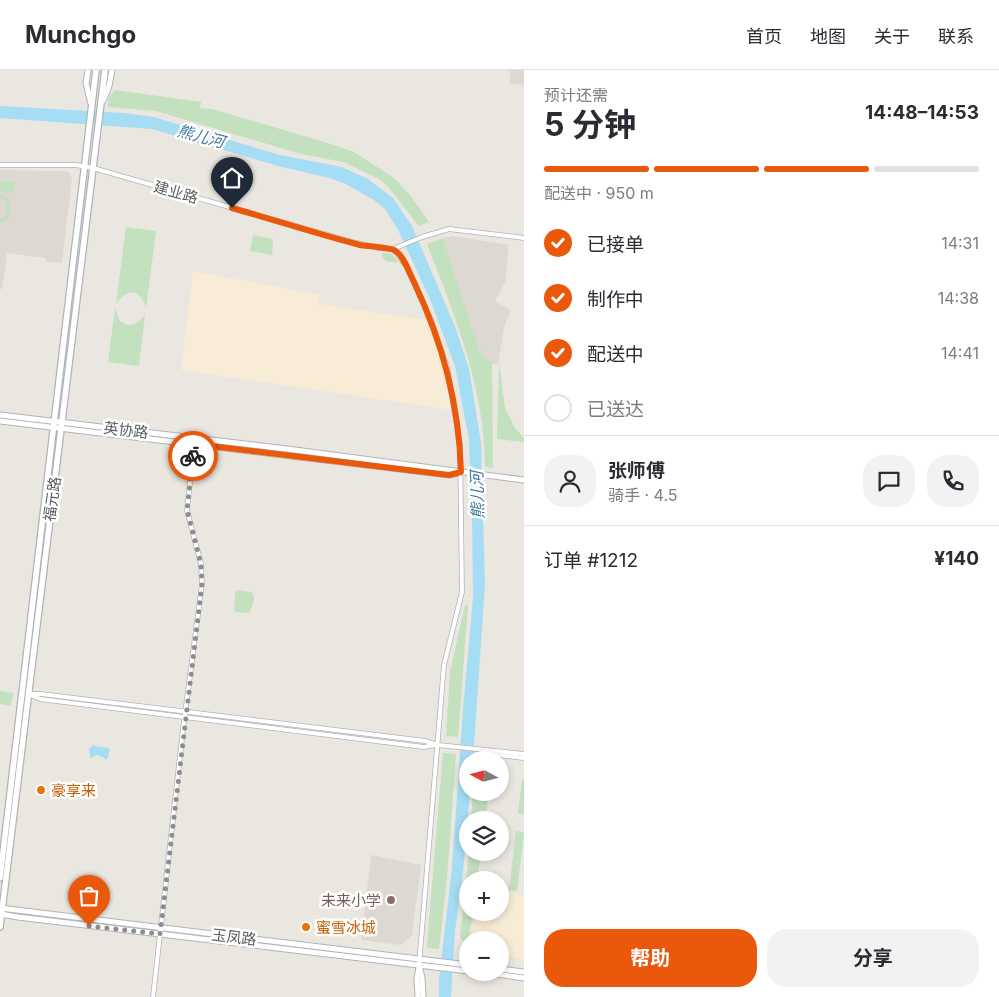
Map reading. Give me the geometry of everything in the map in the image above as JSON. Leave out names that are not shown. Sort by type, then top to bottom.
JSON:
[{"type":"main road","name":"福元路","points":[[0,878],[96,70]]},
{"type":"main road","name":"福元路","points":[[0,927],[104,70]]},
{"type":"street","points":[[88,70],[86,83],[92,108]]},
{"type":"street","points":[[100,109],[109,86],[112,70]]},
{"type":"street","name":"建业路","points":[[0,165],[84,166],[361,245],[393,249],[422,237],[449,229],[524,238]]},
{"type":"street","points":[[393,249],[406,267],[431,320],[447,368],[460,435],[463,472],[462,592],[444,666],[420,962],[417,978],[418,997]]},
{"type":"street","name":"英协路","points":[[0,415],[53,424]]},
{"type":"street","name":"英协路","points":[[0,421],[53,424],[314,452],[524,480]]},
{"type":"street","name":"英协路","points":[[62,425],[194,444],[449,475],[463,472]]},
{"type":"street","points":[[152,997],[202,584],[201,564],[187,510],[194,444]]},
{"type":"street","points":[[28,694],[40,699],[424,747],[438,745]]},
{"type":"street","points":[[28,694],[41,694],[416,740],[438,745],[524,754]]},
{"type":"street","points":[[481,750],[489,754],[524,758]]},
{"type":"street","name":"玉凤路","points":[[1,911],[459,967]]},
{"type":"street","points":[[420,962],[423,997]]},
{"type":"street","points":[[509,970],[524,972]]},
{"type":"street","points":[[509,976],[524,978]]},
{"type":"shaded area","points":[[511,70],[524,70],[524,85],[509,83]]},
{"type":"shaded area","points":[[0,170],[64,171],[70,173],[72,177],[62,263],[45,261],[45,258],[7,253],[2,289],[0,289]]},
{"type":"shaded area","points":[[453,236],[509,245],[505,282],[495,301],[511,310],[504,327],[498,364],[492,364],[481,354],[478,347],[443,238]]},
{"type":"shaded area","points":[[193,271],[319,295],[318,304],[428,320],[440,354],[452,410],[181,370]]},
{"type":"shaded area","name":"未来小学","points":[[371,855],[421,865],[412,935],[401,945],[361,940]]},
{"type":"shaded area","points":[[509,893],[524,895],[524,959],[509,957],[509,931],[472,931],[474,921],[509,921]]},
{"type":"green space","points":[[115,90],[201,102],[200,108],[212,109],[354,152],[394,178],[410,195],[429,222],[419,226],[389,188],[379,179],[343,162],[301,154],[156,111],[108,107],[109,97]]},
{"type":"green space","points":[[0,181],[15,182],[13,193],[0,191]]},
{"type":"green space","points":[[0,194],[8,198],[11,210],[7,219],[0,223],[0,219],[5,216],[7,209],[5,201],[0,198]]},
{"type":"green space","points":[[126,227],[156,231],[146,309],[141,297],[133,293],[125,295],[116,304]]},
{"type":"green space","points":[[253,235],[272,239],[272,255],[250,251]]},
{"type":"green space","points":[[443,238],[478,347],[481,354],[492,364],[493,468],[485,467],[484,438],[474,381],[458,325],[427,244]]},
{"type":"green space","points":[[383,253],[391,254],[397,260],[397,263],[386,261],[382,256]]},
{"type":"green space","points":[[115,308],[120,321],[127,325],[138,322],[145,314],[139,366],[108,362]]},
{"type":"green space","points":[[499,361],[505,408],[515,428],[524,438],[524,442],[497,439]]},
{"type":"green space","points":[[237,590],[252,592],[254,600],[249,613],[236,612],[234,610]]},
{"type":"green space","points":[[465,605],[468,605],[458,737],[446,736],[450,672]]},
{"type":"green space","points":[[0,691],[13,693],[11,706],[0,704]]},
{"type":"green space","points":[[443,753],[456,754],[447,878],[439,949],[427,946]]},
{"type":"green space","points":[[522,779],[524,779],[524,814],[518,814]]},
{"type":"green space","points":[[472,801],[488,801],[486,811],[472,811]]},
{"type":"green space","points":[[516,831],[524,832],[517,891],[509,890]]},
{"type":"green space","points":[[468,861],[480,861],[478,871],[467,871]]},
{"type":"green space","points":[[462,921],[471,921],[470,931],[461,931]]},
{"type":"water","name":"熊儿河","points":[[0,106],[124,113],[154,117],[280,155],[342,167],[368,179],[393,198],[412,226],[456,329],[469,369],[481,443],[485,584],[474,751],[460,751],[473,598],[469,440],[455,366],[430,299],[398,230],[385,209],[374,200],[344,183],[278,166],[152,129],[0,118]]},
{"type":"water","points":[[93,745],[110,749],[107,760],[97,755],[91,759],[89,749]]},
{"type":"water","points":[[459,767],[459,801],[469,801],[468,811],[459,811],[459,861],[464,861],[463,871],[459,871],[459,902],[455,931],[451,997],[439,997],[439,979],[452,868]]},
{"type":"way so far","points":[[89,926],[160,934],[183,729],[202,584],[201,564],[187,510],[193,456]]},
{"type":"place","name":"豪享来","points":[[41,790]]},
{"type":"place","name":"未来小学","points":[[391,900]]},
{"type":"place","name":"蜜雪冰城","points":[[306,927]]},
{"type":"route","points":[[193,456],[194,444],[449,475],[461,472],[460,435],[447,368],[431,320],[406,267],[397,253],[393,249],[361,245],[232,208]]}]
